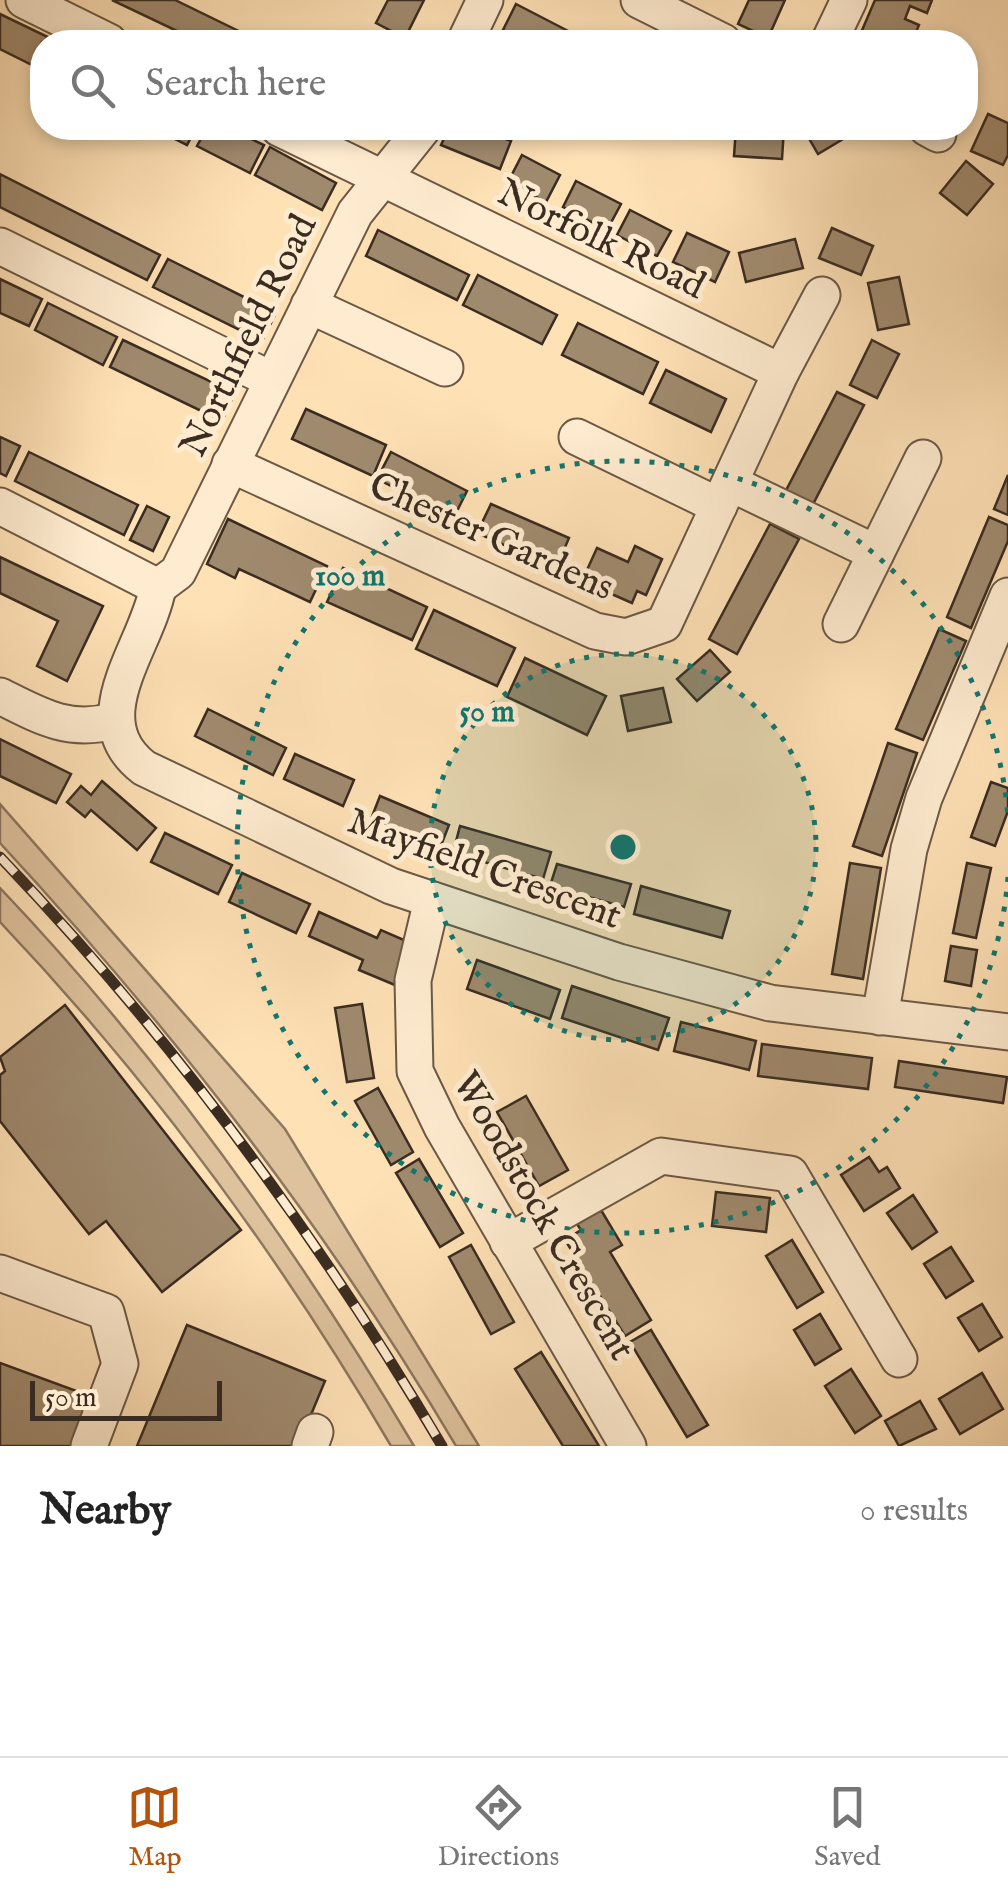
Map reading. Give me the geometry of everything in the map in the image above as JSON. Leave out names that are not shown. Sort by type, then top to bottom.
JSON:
[{"type":"street","points":[[24,0],[85,30]]},
{"type":"street","points":[[471,30],[485,0]]},
{"type":"street","points":[[640,0],[699,30]]},
{"type":"street","points":[[834,30],[848,0]]},
{"type":"street","name":"Norfolk Road","points":[[303,140],[781,372]]},
{"type":"street","name":"Northfield Road","points":[[158,587],[178,572],[355,213],[380,178],[417,140]]},
{"type":"street","points":[[0,246],[272,380]]},
{"type":"street","name":"Chester Gardens","points":[[230,464],[595,631],[626,637],[664,624],[781,372],[822,295]]},
{"type":"street","points":[[309,305],[446,368]]},
{"type":"street","points":[[577,437],[876,553]]},
{"type":"street","points":[[841,624],[923,458]]},
{"type":"street","points":[[0,507],[158,587],[149,622],[116,699],[114,720],[85,728],[55,723],[0,696]]},
{"type":"street","points":[[880,1017],[909,849],[924,798],[1008,596]]},
{"type":"street","name":"Mayfield Crescent","points":[[114,720],[129,756],[144,768],[391,886],[620,962],[770,1003],[1008,1032]]},
{"type":"street","name":"Woodstock Crescent","points":[[432,900],[413,980],[415,1071],[508,1242],[628,1446]]},
{"type":"street","points":[[508,1242],[661,1156],[790,1174],[898,1359]]},
{"type":"street","points":[[0,1273],[106,1312],[120,1364],[89,1446]]},
{"type":"shaded area","points":[[0,804],[285,1129],[479,1446],[456,1446],[354,1285],[244,1132],[126,985],[0,843]]},
{"type":"shaded area","points":[[0,888],[116,1018],[223,1155],[322,1298],[414,1446],[391,1446],[305,1307],[210,1173],[109,1044],[0,922]]},
{"type":"building","points":[[112,0],[175,0],[237,30],[175,30]]},
{"type":"building","points":[[388,0],[424,0],[409,30],[390,30],[376,23]]},
{"type":"building","points":[[749,0],[785,0],[772,30],[751,30],[738,24]]},
{"type":"building","points":[[875,0],[932,0],[927,13],[910,6],[905,19],[919,25],[917,30],[862,30]]},
{"type":"building","points":[[516,4],[566,30],[503,30]]},
{"type":"building","points":[[0,14],[33,30],[30,30],[30,64],[0,49]]},
{"type":"building","points":[[988,114],[1008,123],[1008,155],[1003,165],[971,151]]},
{"type":"building","points":[[200,140],[253,140],[264,145],[250,173],[197,146]]},
{"type":"building","points":[[443,140],[511,141],[500,169],[441,145]]},
{"type":"building","points":[[735,140],[783,140],[782,159],[734,156]]},
{"type":"building","points":[[810,140],[841,140],[818,154]]},
{"type":"building","points":[[270,147],[336,183],[322,210],[255,175]]},
{"type":"building","points":[[522,155],[560,175],[546,202],[508,182]]},
{"type":"building","points":[[966,161],[993,184],[967,215],[940,193]]},
{"type":"building","points":[[0,174],[160,255],[147,280],[0,207]]},
{"type":"building","points":[[576,181],[621,204],[607,230],[563,207]]},
{"type":"building","points":[[630,210],[671,231],[657,256],[617,235]]},
{"type":"building","points":[[832,228],[873,246],[861,275],[819,258]]},
{"type":"building","points":[[378,230],[469,275],[457,300],[366,256]]},
{"type":"building","points":[[687,233],[729,252],[715,282],[673,262]]},
{"type":"building","points":[[795,239],[803,268],[746,282],[739,253]]},
{"type":"building","points":[[168,259],[276,313],[262,341],[153,287]]},
{"type":"building","points":[[478,275],[557,315],[542,344],[463,305]]},
{"type":"building","points":[[899,277],[909,324],[878,330],[868,283]]},
{"type":"building","points":[[0,279],[42,299],[29,326],[0,313]]},
{"type":"building","points":[[48,303],[117,337],[103,365],[35,330]]},
{"type":"building","points":[[578,323],[658,362],[643,394],[562,355]]},
{"type":"building","points":[[123,340],[235,393],[222,421],[110,367]]},
{"type":"building","points":[[872,340],[899,354],[877,398],[850,385]]},
{"type":"building","points":[[666,370],[726,399],[711,432],[650,403]]},
{"type":"building","points":[[837,392],[864,405],[806,518],[779,504]]},
{"type":"building","points":[[306,409],[386,445],[373,476],[292,439]]},
{"type":"building","points":[[0,437],[20,446],[6,476],[0,473]]},
{"type":"building","points":[[29,452],[138,505],[124,535],[15,481]]},
{"type":"building","points":[[391,452],[467,491],[454,517],[377,479]]},
{"type":"building","points":[[1008,475],[1008,515],[994,509]]},
{"type":"building","points":[[491,504],[569,538],[556,568],[477,533]]},
{"type":"building","points":[[147,506],[169,517],[153,551],[130,540]]},
{"type":"building","points":[[989,517],[1008,525],[1008,541],[971,628],[947,617]]},
{"type":"building","points":[[228,519],[327,566],[310,602],[239,569],[235,578],[207,564]]},
{"type":"building","points":[[770,524],[799,539],[737,654],[709,639]]},
{"type":"building","points":[[635,546],[662,559],[646,595],[637,591],[632,603],[582,581],[597,548],[628,562]]},
{"type":"building","points":[[0,557],[103,606],[67,681],[37,666],[58,621],[0,593]]},
{"type":"building","points":[[343,568],[427,607],[412,640],[327,602]]},
{"type":"building","points":[[434,610],[515,648],[497,686],[416,649]]},
{"type":"building","points":[[939,629],[966,641],[923,740],[896,729]]},
{"type":"building","points":[[710,650],[730,672],[697,701],[677,679]]},
{"type":"building","points":[[525,658],[606,696],[587,735],[507,697]]},
{"type":"building","points":[[663,688],[671,722],[628,731],[621,696]]},
{"type":"building","points":[[208,709],[286,748],[273,775],[195,736]]},
{"type":"building","points":[[0,739],[71,774],[56,803],[0,776]]},
{"type":"building","points":[[888,743],[917,753],[882,856],[853,846]]},
{"type":"building","points":[[295,754],[354,780],[343,806],[284,779]]},
{"type":"building","points":[[102,781],[156,828],[137,850],[91,810],[85,817],[67,802],[81,786],[91,795]]},
{"type":"building","points":[[991,782],[1008,788],[1008,811],[995,846],[971,837]]},
{"type":"building","points":[[380,796],[449,825],[440,848],[371,819]]},
{"type":"building","points":[[460,826],[551,852],[543,879],[453,853]]},
{"type":"building","points":[[165,833],[232,865],[218,894],[151,862]]},
{"type":"building","points":[[850,863],[881,868],[863,979],[832,974]]},
{"type":"building","points":[[967,863],[991,868],[976,938],[953,933]]},
{"type":"building","points":[[557,864],[631,884],[624,907],[550,886]]},
{"type":"building","points":[[242,873],[310,904],[296,933],[229,902]]},
{"type":"building","points":[[641,886],[730,911],[722,938],[634,914]]},
{"type":"building","points":[[319,912],[377,938],[381,930],[413,944],[395,985],[359,970],[363,960],[309,936]]},
{"type":"building","points":[[951,946],[977,950],[971,986],[945,981]]},
{"type":"building","points":[[477,960],[560,990],[550,1019],[467,989]]},
{"type":"building","points":[[572,986],[669,1018],[658,1050],[562,1018]]},
{"type":"building","points":[[362,1004],[374,1078],[347,1082],[335,1008]]},
{"type":"building","points":[[65,1005],[241,1230],[162,1292],[106,1221],[89,1234],[0,1121],[0,1075],[5,1071],[0,1057]]},
{"type":"building","points":[[681,1022],[756,1041],[749,1070],[674,1051]]},
{"type":"building","points":[[762,1044],[872,1058],[868,1089],[758,1076]]},
{"type":"building","points":[[899,1061],[1007,1077],[1003,1103],[895,1087]]},
{"type":"building","points":[[378,1088],[413,1152],[391,1165],[355,1101]]},
{"type":"building","points":[[526,1096],[568,1170],[539,1186],[497,1112]]},
{"type":"building","points":[[869,1157],[879,1172],[887,1167],[900,1188],[864,1211],[841,1175]]},
{"type":"building","points":[[419,1159],[463,1233],[440,1247],[396,1173]]},
{"type":"building","points":[[716,1192],[770,1198],[766,1232],[712,1226]]},
{"type":"building","points":[[913,1195],[937,1232],[912,1249],[887,1213]]},
{"type":"building","points":[[601,1210],[622,1245],[610,1252],[651,1320],[625,1336],[565,1240],[581,1230],[577,1224]]},
{"type":"building","points":[[792,1240],[823,1292],[797,1308],[766,1256]]},
{"type":"building","points":[[471,1245],[514,1322],[491,1334],[449,1257]]},
{"type":"building","points":[[951,1247],[973,1281],[946,1298],[924,1264]]},
{"type":"building","points":[[982,1304],[1002,1337],[979,1351],[958,1318]]},
{"type":"building","points":[[820,1314],[841,1349],[815,1365],[794,1330]]},
{"type":"building","points":[[187,1325],[325,1381],[298,1446],[137,1446]]},
{"type":"building","points":[[651,1330],[708,1425],[687,1437],[630,1342]]},
{"type":"building","points":[[541,1352],[599,1446],[563,1446],[515,1369]]},
{"type":"building","points":[[0,1363],[90,1396],[71,1446],[0,1446]]},
{"type":"building","points":[[851,1369],[881,1416],[855,1433],[825,1386]]},
{"type":"building","points":[[982,1373],[1003,1409],[960,1434],[939,1399]]},
{"type":"building","points":[[920,1401],[936,1429],[899,1446],[885,1421]]},
{"type":"railway","points":[[0,857],[123,994],[238,1139],[344,1290],[442,1446]]}]
